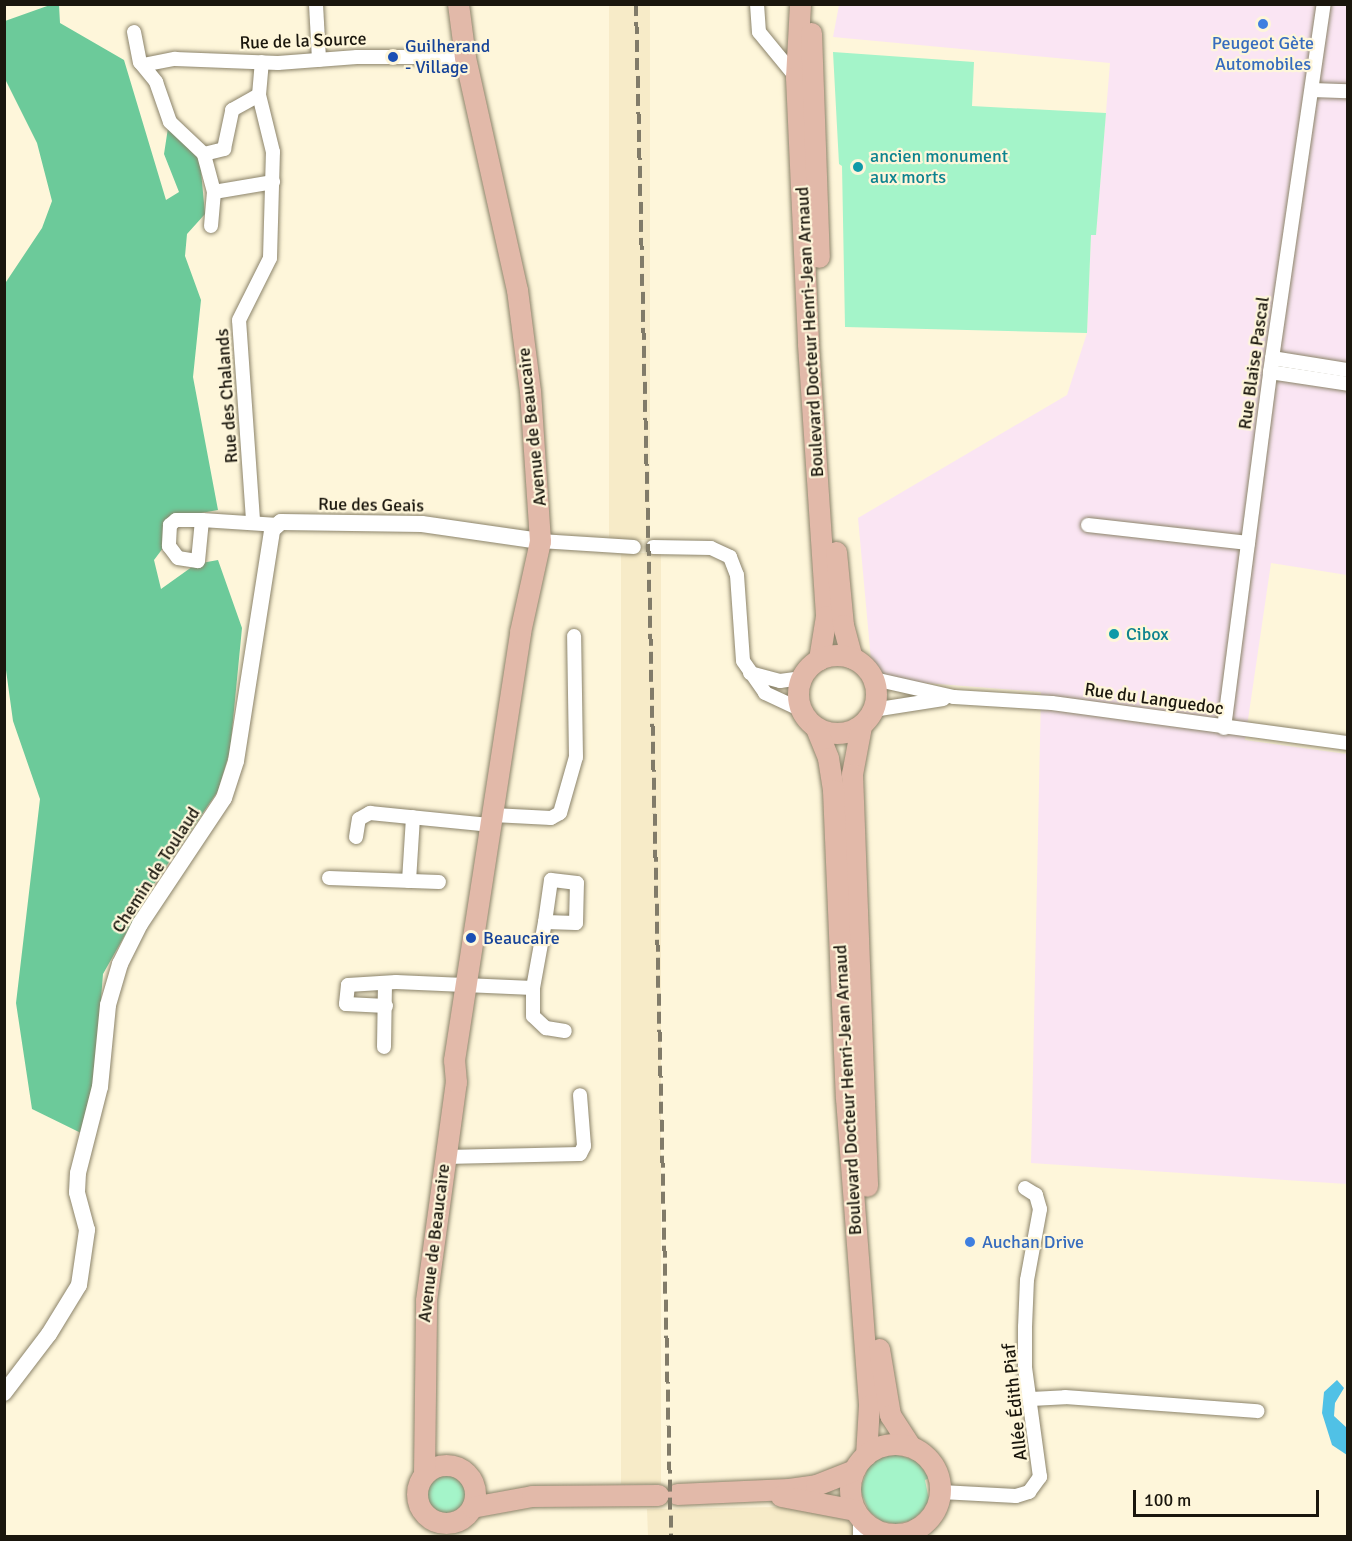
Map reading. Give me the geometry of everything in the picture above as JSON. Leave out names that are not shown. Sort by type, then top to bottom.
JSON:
[{"type":"main road","name":"Avenue de Beaucaire","points":[[424,1474],[426,1405],[423,1344],[426,1300],[456,1082],[466,1062],[471,987],[487,908],[488,851],[520,632],[540,541],[531,403],[517,290],[465,57],[458,4]]},
{"type":"main road","name":"Boulevard Docteur Henri-Jean Arnaud","points":[[800,4],[796,76],[808,344],[826,616],[819,659]]},
{"type":"main road","name":"Boulevard Docteur Henri-Jean Arnaud","points":[[814,4],[811,62],[824,391],[843,625],[852,658]]},
{"type":"main road","points":[[829,655],[852,658],[874,679],[867,718],[839,733],[816,728],[801,710],[801,678],[819,659],[829,655]]},
{"type":"main road","name":"Boulevard Docteur Henri-Jean Arnaud","points":[[867,718],[852,785],[868,1197],[885,1398],[890,1415],[910,1446]]},
{"type":"main road","name":"Boulevard Docteur Henri-Jean Arnaud","points":[[816,728],[826,750],[833,790],[846,1098],[869,1405],[860,1462]]},
{"type":"main road","name":"Avenue de Beaucaire","points":[[426,1405],[442,1448],[454,1465]]},
{"type":"main road","points":[[532,1497],[464,1521],[446,1523],[434,1528],[420,1508],[417,1494],[424,1474],[433,1467],[454,1465],[472,1480],[532,1497],[759,1493],[816,1485],[860,1462],[882,1446],[910,1446],[930,1459],[940,1480],[941,1492],[931,1527],[887,1535],[858,1521],[759,1493]]},
{"type":"main road","points":[[858,1521],[850,1490],[860,1462]]},
{"type":"main road","points":[[464,1521],[476,1494],[472,1480]]},
{"type":"street","points":[[316,4],[319,60]]},
{"type":"street","points":[[757,4],[759,32],[796,76]]},
{"type":"street","name":"Rue Blaise Pascal","points":[[1224,728],[1271,365],[1324,4]]},
{"type":"street","points":[[134,32],[143,64],[156,82],[170,122],[204,154],[214,192],[211,226]]},
{"type":"street","name":"Rue de la Source","points":[[143,64],[176,59],[262,62],[465,57]]},
{"type":"street","name":"Rue des Chalands","points":[[253,520],[239,321],[270,258],[273,152],[259,95],[262,62]]},
{"type":"street","points":[[1312,90],[1347,91]]},
{"type":"street","points":[[204,154],[224,149],[232,110],[259,95]]},
{"type":"street","points":[[214,192],[273,182]]},
{"type":"street","points":[[1271,365],[1347,370]]},
{"type":"street","points":[[1271,365],[1347,384]]},
{"type":"street","name":"Rue des Geais","points":[[202,520],[253,520],[278,525],[422,524],[540,541]]},
{"type":"street","name":"Chemin de Toulaud","points":[[4,1393],[49,1334],[79,1285],[87,1230],[77,1192],[78,1173],[100,1087],[108,1005],[120,964],[140,924],[224,798],[236,761],[266,551],[272,530],[278,525]]},
{"type":"street","points":[[1088,525],[1248,543]]},
{"type":"street","points":[[540,541],[634,547]]},
{"type":"street","points":[[653,547],[711,548],[730,557],[737,575],[740,648],[750,673],[765,693],[801,710]]},
{"type":"street","points":[[356,837],[359,819],[370,813],[492,820],[551,818],[560,813],[576,757],[572,702],[574,636]]},
{"type":"street","points":[[750,673],[780,681],[801,678]]},
{"type":"street","name":"Rue du Languedoc","points":[[874,679],[954,698],[1052,703],[1347,743]]},
{"type":"street","name":"Rue du Languedoc","points":[[867,718],[954,698]]},
{"type":"street","points":[[409,881],[414,817]]},
{"type":"street","points":[[329,878],[439,882]]},
{"type":"street","points":[[544,922],[533,988],[533,1016],[546,1028],[565,1032]]},
{"type":"street","points":[[386,1006],[346,1004],[348,986],[385,985],[396,982],[533,988]]},
{"type":"street","points":[[384,1047],[385,985]]},
{"type":"street","points":[[445,1157],[580,1154],[584,1146],[580,1095]]},
{"type":"street","name":"Allée Édith Piaf","points":[[941,1492],[1016,1496],[1036,1486],[1040,1470],[1025,1367],[1025,1299],[1040,1209],[1036,1195],[1025,1188]]},
{"type":"street","points":[[1031,1399],[1065,1397],[1257,1411]]},
{"type":"shaded area","points":[[839,5],[1347,5],[1347,575],[1271,563],[1245,740],[1347,754],[1347,1184],[1031,1163],[1041,692],[887,680],[876,670],[871,660],[858,518],[1067,395],[1087,333],[1091,235],[1096,234],[1110,63],[833,37]]},
{"type":"shaded area","points":[[609,6],[650,6],[650,540],[609,540]]},
{"type":"shaded area","points":[[621,553],[661,553],[661,1484],[621,1484]]},
{"type":"shaded area","points":[[787,1507],[837,1513],[850,1523],[854,1536],[648,1536],[647,1509]]},
{"type":"green space","points":[[50,5],[59,5],[60,23],[124,60],[166,200],[179,192],[164,154],[168,128],[200,160],[205,214],[187,234],[185,256],[201,300],[193,377],[218,510],[167,519],[163,548],[154,560],[161,589],[196,564],[218,560],[242,628],[230,751],[218,791],[152,887],[103,974],[95,1075],[81,1133],[32,1109],[16,1003],[40,799],[13,721],[5,663],[4,285],[42,228],[52,201],[37,143],[5,79],[5,21]]},
{"type":"green space","points":[[833,52],[974,62],[972,106],[1106,113],[1096,235],[1091,235],[1087,333],[845,327],[842,166],[839,164]]},
{"type":"green space","points":[[895,1454],[917,1461],[929,1478],[925,1480],[929,1500],[923,1510],[912,1520],[896,1524],[881,1521],[869,1511],[860,1490],[868,1468],[879,1458]]},
{"type":"green space","points":[[446,1475],[460,1480],[465,1494],[460,1508],[446,1513],[432,1508],[427,1494],[432,1480]]},
{"type":"water","points":[[1337,1380],[1344,1388],[1335,1403],[1334,1416],[1347,1428],[1347,1455],[1332,1445],[1322,1413],[1324,1392]]},
{"type":"railway","points":[[636,4],[671,1536]]},
{"type":"place","name":"Peugeot Gète Automobiles","points":[[1263,24]]},
{"type":"place","name":"Guilherand - Village","points":[[393,57]]},
{"type":"place","name":"ancien monument aux morts","points":[[858,167]]},
{"type":"place","name":"Cibox","points":[[1114,634]]},
{"type":"place","name":"Beaucaire","points":[[471,938]]},
{"type":"place","name":"Auchan Drive","points":[[970,1242]]}]
